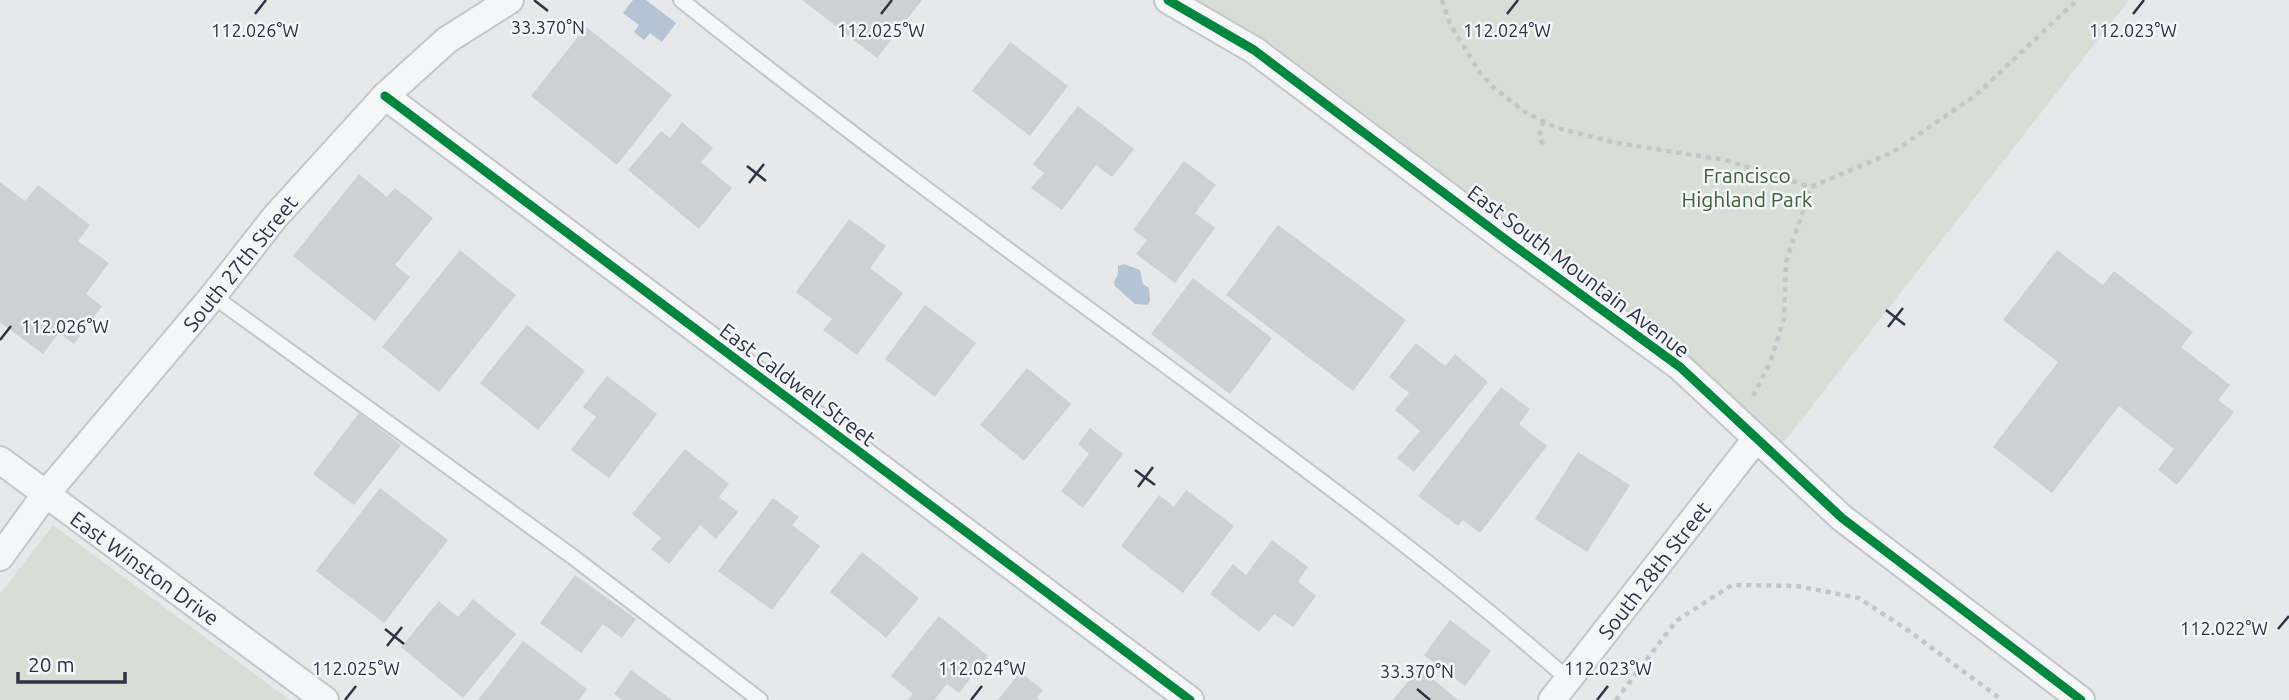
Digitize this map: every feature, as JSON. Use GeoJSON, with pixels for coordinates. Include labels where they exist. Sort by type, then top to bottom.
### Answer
{"type":"FeatureCollection","features":[{"type":"Feature","properties":{"kind":"street","name":"South 27th Street"},"geometry":{"type":"LineString","coordinates":[[0,557],[45,495],[214,296],[275,217],[385,96],[447,40],[510,0]]}},
{"type":"Feature","properties":{"kind":"street","name":"East South Mountain Avenue"},"geometry":{"type":"LineString","coordinates":[[1168,0],[1254,50],[1680,367],[1842,518],[2081,700]]}},
{"type":"Feature","properties":{"kind":"street","name":"East Caldwell Street"},"geometry":{"type":"LineString","coordinates":[[385,96],[1190,700]]}},
{"type":"Feature","properties":{"kind":"street","name":"South 28th Street"},"geometry":{"type":"LineString","coordinates":[[1552,700],[1748,431]]}},
{"type":"Feature","properties":{"kind":"street","name":"East Winston Drive"},"geometry":{"type":"LineString","coordinates":[[0,460],[325,700]]}},
{"type":"Feature","properties":{"kind":"lane"},"geometry":{"type":"LineString","coordinates":[[681,0],[786,84],[1310,471],[1507,626],[1568,679]]}},
{"type":"Feature","properties":{"kind":"lane"},"geometry":{"type":"LineString","coordinates":[[214,296],[573,558],[760,700]]}},
{"type":"Feature","properties":{"kind":"path"},"geometry":{"type":"LineString","coordinates":[[1442,0],[1450,24],[1480,73],[1525,112],[1557,128],[1617,143],[1725,160],[1811,187],[1893,152],[1966,102],[2077,0]]}},
{"type":"Feature","properties":{"kind":"path"},"geometry":{"type":"LineString","coordinates":[[1543,121],[1539,138],[1546,148]]}},
{"type":"Feature","properties":{"kind":"path"},"geometry":{"type":"LineString","coordinates":[[1748,431],[1784,319],[1786,262],[1811,187]]}},
{"type":"Feature","properties":{"kind":"path"},"geometry":{"type":"LineString","coordinates":[[1616,700],[1676,621],[1732,585],[1797,586],[1859,598],[1909,631],[2002,700]]}},
{"type":"Feature","properties":{"kind":"green space","name":"Francisco Highland Park"},"geometry":{"type":"Polygon","coordinates":[[[1168,0],[2129,0],[1774,455],[1680,367],[1168,0]]]}},
{"type":"Feature","properties":{"kind":"green space"},"geometry":{"type":"Polygon","coordinates":[[[53,525],[290,700],[0,700],[0,594],[53,525]]]}},
{"type":"Feature","properties":{"kind":"water"},"geometry":{"type":"Polygon","coordinates":[[[633,0],[646,0],[676,23],[662,42],[650,33],[644,40],[634,32],[639,25],[623,13],[633,0]]]}},
{"type":"Feature","properties":{"kind":"water"},"geometry":{"type":"Polygon","coordinates":[[[1124,264],[1140,270],[1143,284],[1149,288],[1148,305],[1135,304],[1115,286],[1118,266],[1124,264]]]}},
{"type":"Feature","properties":{"kind":"building"},"geometry":{"type":"Polygon","coordinates":[[[802,0],[922,0],[877,58],[802,0]]]}},
{"type":"Feature","properties":{"kind":"building"},"geometry":{"type":"Polygon","coordinates":[[[586,27],[672,95],[617,165],[531,96],[586,27]]]}},
{"type":"Feature","properties":{"kind":"building"},"geometry":{"type":"Polygon","coordinates":[[[1010,42],[1068,86],[1030,136],[972,91],[1010,42]]]}},
{"type":"Feature","properties":{"kind":"building"},"geometry":{"type":"Polygon","coordinates":[[[1078,106],[1134,149],[1112,177],[1096,165],[1062,210],[1031,188],[1044,173],[1033,164],[1078,106]]]}},
{"type":"Feature","properties":{"kind":"building"},"geometry":{"type":"Polygon","coordinates":[[[682,122],[713,148],[701,162],[732,188],[699,229],[628,170],[661,131],[670,138],[682,122]]]}},
{"type":"Feature","properties":{"kind":"building"},"geometry":{"type":"Polygon","coordinates":[[[1184,161],[1216,185],[1195,213],[1215,228],[1175,283],[1136,254],[1147,240],[1133,230],[1184,161]]]}},
{"type":"Feature","properties":{"kind":"building"},"geometry":{"type":"Polygon","coordinates":[[[359,174],[387,197],[395,188],[433,218],[395,265],[410,277],[375,321],[293,256],[359,174]]]}},
{"type":"Feature","properties":{"kind":"building"},"geometry":{"type":"Polygon","coordinates":[[[0,182],[25,201],[38,185],[90,225],[78,241],[109,263],[86,294],[102,306],[74,344],[59,333],[43,354],[0,322],[0,182]]]}},
{"type":"Feature","properties":{"kind":"building"},"geometry":{"type":"Polygon","coordinates":[[[849,219],[886,246],[870,268],[903,293],[857,355],[823,330],[832,319],[796,292],[849,219]]]}},
{"type":"Feature","properties":{"kind":"building"},"geometry":{"type":"Polygon","coordinates":[[[1278,225],[1406,320],[1353,391],[1226,295],[1278,225]]]}},
{"type":"Feature","properties":{"kind":"building"},"geometry":{"type":"Polygon","coordinates":[[[460,250],[516,295],[439,392],[382,347],[460,250]]]}},
{"type":"Feature","properties":{"kind":"building"},"geometry":{"type":"Polygon","coordinates":[[[2057,250],[2103,285],[2114,271],[2193,332],[2181,347],[2230,385],[2218,400],[2234,412],[2177,485],[2158,470],[2174,449],[2119,406],[2052,493],[1993,447],[2058,362],[2003,320],[2057,250]]]}},
{"type":"Feature","properties":{"kind":"building"},"geometry":{"type":"Polygon","coordinates":[[[1193,278],[1272,338],[1230,394],[1151,334],[1193,278]]]}},
{"type":"Feature","properties":{"kind":"building"},"geometry":{"type":"Polygon","coordinates":[[[925,305],[976,343],[935,397],[885,359],[925,305]]]}},
{"type":"Feature","properties":{"kind":"building"},"geometry":{"type":"Polygon","coordinates":[[[527,325],[585,371],[538,430],[480,383],[527,325]]]}},
{"type":"Feature","properties":{"kind":"building"},"geometry":{"type":"Polygon","coordinates":[[[1416,343],[1445,366],[1455,354],[1488,382],[1414,472],[1397,458],[1420,431],[1395,410],[1409,393],[1389,377],[1416,343]]]}},
{"type":"Feature","properties":{"kind":"building"},"geometry":{"type":"Polygon","coordinates":[[[1027,368],[1071,404],[1024,461],[980,425],[1027,368]]]}},
{"type":"Feature","properties":{"kind":"building"},"geometry":{"type":"Polygon","coordinates":[[[607,376],[657,414],[609,478],[571,450],[596,417],[583,407],[607,376]]]}},
{"type":"Feature","properties":{"kind":"building"},"geometry":{"type":"Polygon","coordinates":[[[1501,387],[1530,409],[1519,424],[1547,446],[1480,533],[1463,520],[1458,526],[1418,496],[1501,387]]]}},
{"type":"Feature","properties":{"kind":"building"},"geometry":{"type":"Polygon","coordinates":[[[359,413],[401,445],[354,505],[313,474],[359,413]]]}},
{"type":"Feature","properties":{"kind":"building"},"geometry":{"type":"Polygon","coordinates":[[[1090,428],[1123,454],[1083,508],[1061,491],[1089,454],[1078,444],[1090,428]]]}},
{"type":"Feature","properties":{"kind":"building"},"geometry":{"type":"Polygon","coordinates":[[[685,449],[729,484],[719,497],[738,512],[716,539],[700,525],[669,564],[651,549],[661,538],[632,514],[685,449]]]}},
{"type":"Feature","properties":{"kind":"building"},"geometry":{"type":"Polygon","coordinates":[[[1578,452],[1630,485],[1587,552],[1535,519],[1578,452]]]}},
{"type":"Feature","properties":{"kind":"building"},"geometry":{"type":"Polygon","coordinates":[[[380,488],[448,540],[384,623],[316,571],[380,488]]]}},
{"type":"Feature","properties":{"kind":"building"},"geometry":{"type":"Polygon","coordinates":[[[1186,490],[1234,526],[1183,593],[1121,546],[1159,495],[1174,507],[1186,490]]]}},
{"type":"Feature","properties":{"kind":"building"},"geometry":{"type":"Polygon","coordinates":[[[773,498],[799,517],[792,525],[820,546],[772,610],[718,571],[773,498]]]}},
{"type":"Feature","properties":{"kind":"building"},"geometry":{"type":"Polygon","coordinates":[[[1272,540],[1308,567],[1298,581],[1316,596],[1293,627],[1274,614],[1259,632],[1210,594],[1233,564],[1246,575],[1272,540]]]}},
{"type":"Feature","properties":{"kind":"building"},"geometry":{"type":"Polygon","coordinates":[[[862,552],[919,598],[886,638],[830,592],[862,552]]]}},
{"type":"Feature","properties":{"kind":"building"},"geometry":{"type":"Polygon","coordinates":[[[575,575],[636,619],[622,638],[603,624],[581,653],[540,623],[575,575]]]}},
{"type":"Feature","properties":{"kind":"building"},"geometry":{"type":"Polygon","coordinates":[[[473,599],[516,634],[463,698],[401,647],[439,601],[458,617],[473,599]]]}},
{"type":"Feature","properties":{"kind":"building"},"geometry":{"type":"Polygon","coordinates":[[[939,616],[988,656],[959,693],[947,684],[934,700],[908,700],[913,694],[891,676],[939,616]]]}},
{"type":"Feature","properties":{"kind":"building"},"geometry":{"type":"Polygon","coordinates":[[[1450,620],[1491,651],[1465,686],[1424,655],[1450,620]]]}},
{"type":"Feature","properties":{"kind":"building"},"geometry":{"type":"Polygon","coordinates":[[[523,641],[587,689],[579,700],[478,700],[523,641]]]}},
{"type":"Feature","properties":{"kind":"building"},"geometry":{"type":"Polygon","coordinates":[[[1419,668],[1458,700],[1393,700],[1419,668]]]}},
{"type":"Feature","properties":{"kind":"building"},"geometry":{"type":"Polygon","coordinates":[[[631,670],[672,700],[622,700],[614,694],[631,670]]]}},
{"type":"Feature","properties":{"kind":"building"},"geometry":{"type":"Polygon","coordinates":[[[1020,672],[1043,690],[1037,698],[1040,700],[998,700],[1020,672]]]}},
{"type":"Feature","properties":{"kind":"cycle path"},"geometry":{"type":"LineString","coordinates":[[1168,0],[1254,50],[1680,367],[1842,518],[2081,700]]}},
{"type":"Feature","properties":{"kind":"cycle path"},"geometry":{"type":"LineString","coordinates":[[385,96],[1190,700]]}}]}
